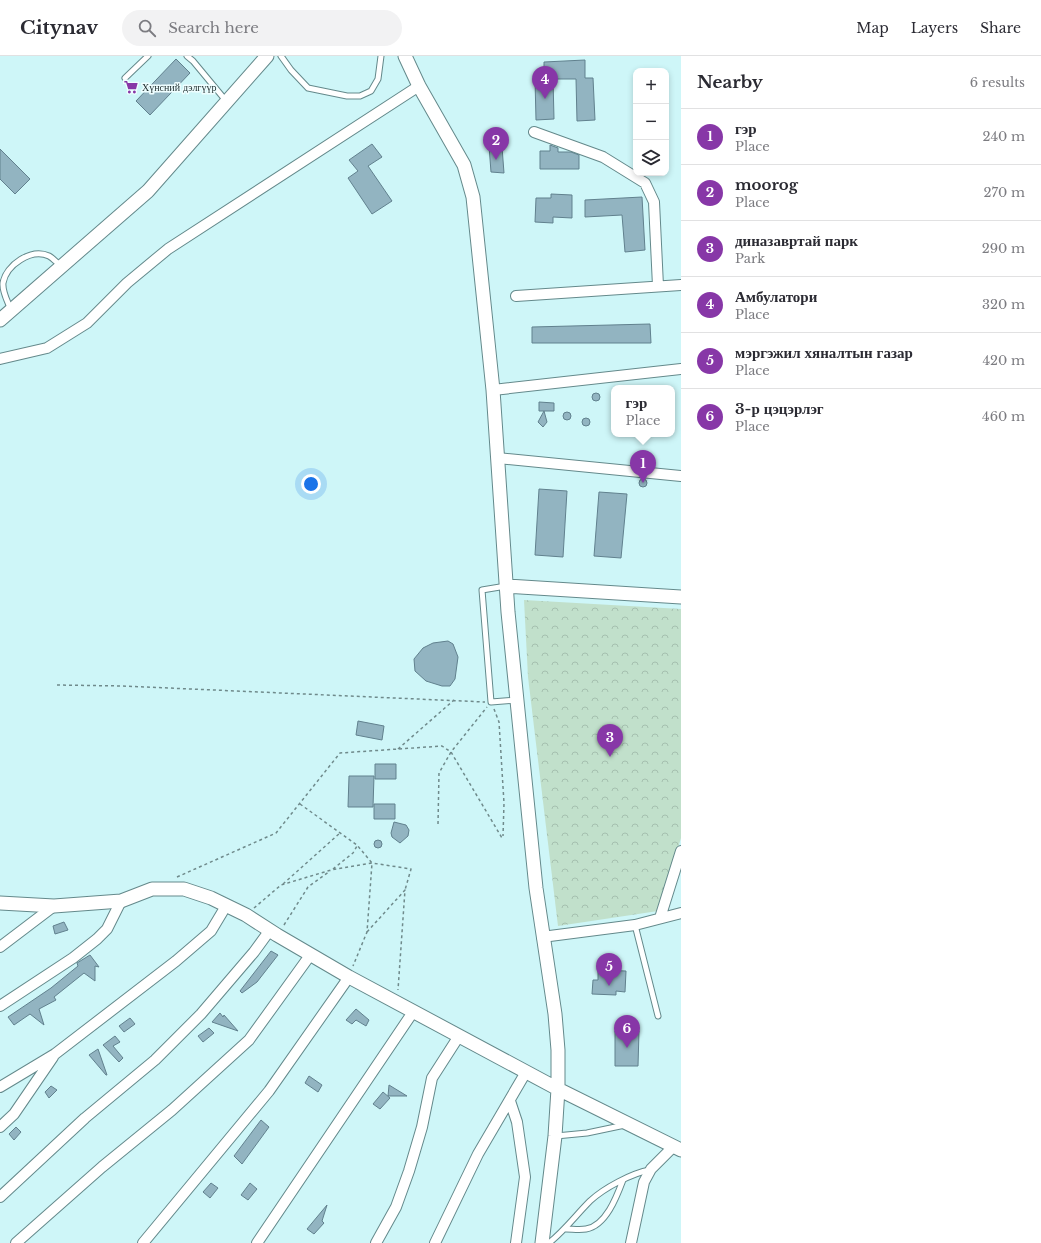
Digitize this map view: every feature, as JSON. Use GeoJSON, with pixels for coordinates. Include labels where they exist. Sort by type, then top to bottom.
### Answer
{"type":"FeatureCollection","features":[{"type":"Feature","properties":{"kind":"street"},"geometry":{"type":"LineString","coordinates":[[0,320],[148,191],[227,103],[248,75],[267,56]]}},
{"type":"Feature","properties":{"kind":"street"},"geometry":{"type":"LineString","coordinates":[[406,56],[419,86],[464,165],[473,197],[493,390],[506,586],[517,700],[542,937],[555,1014],[558,1050],[558,1089],[555,1136],[542,1243]]}},
{"type":"Feature","properties":{"kind":"street"},"geometry":{"type":"LineString","coordinates":[[0,359],[47,348],[87,323],[127,283],[168,249],[419,86]]}},
{"type":"Feature","properties":{"kind":"street"},"geometry":{"type":"LineString","coordinates":[[534,132],[603,157],[645,183],[654,202],[658,286]]}},
{"type":"Feature","properties":{"kind":"street"},"geometry":{"type":"LineString","coordinates":[[516,296],[681,284]]}},
{"type":"Feature","properties":{"kind":"street"},"geometry":{"type":"LineString","coordinates":[[493,390],[681,369]]}},
{"type":"Feature","properties":{"kind":"street"},"geometry":{"type":"LineString","coordinates":[[497,458],[681,476]]}},
{"type":"Feature","properties":{"kind":"street"},"geometry":{"type":"LineString","coordinates":[[506,586],[681,597]]}},
{"type":"Feature","properties":{"kind":"street"},"geometry":{"type":"LineString","coordinates":[[660,918],[681,851]]}},
{"type":"Feature","properties":{"kind":"street"},"geometry":{"type":"LineString","coordinates":[[0,903],[54,906],[121,901],[152,889],[184,890],[211,898],[246,915],[349,977],[458,1036],[558,1089],[678,1148],[651,1169],[644,1182],[631,1243]]}},
{"type":"Feature","properties":{"kind":"street"},"geometry":{"type":"LineString","coordinates":[[0,1006],[73,958],[97,939],[107,929],[121,901]]}},
{"type":"Feature","properties":{"kind":"street"},"geometry":{"type":"LineString","coordinates":[[0,947],[54,906]]}},
{"type":"Feature","properties":{"kind":"street"},"geometry":{"type":"LineString","coordinates":[[0,1087],[55,1054],[176,961],[211,931],[226,906]]}},
{"type":"Feature","properties":{"kind":"street"},"geometry":{"type":"LineString","coordinates":[[542,937],[634,925],[681,913]]}},
{"type":"Feature","properties":{"kind":"street"},"geometry":{"type":"LineString","coordinates":[[0,1197],[85,1118],[155,1060],[201,1014],[254,952],[274,932]]}},
{"type":"Feature","properties":{"kind":"street"},"geometry":{"type":"LineString","coordinates":[[16,1243],[102,1167],[172,1110],[249,1040],[311,954]]}},
{"type":"Feature","properties":{"kind":"street"},"geometry":{"type":"LineString","coordinates":[[143,1243],[269,1091],[349,977]]}},
{"type":"Feature","properties":{"kind":"street"},"geometry":{"type":"LineString","coordinates":[[256,1243],[414,1012]]}},
{"type":"Feature","properties":{"kind":"street"},"geometry":{"type":"LineString","coordinates":[[376,1243],[396,1207],[409,1171],[422,1127],[432,1078],[458,1036]]}},
{"type":"Feature","properties":{"kind":"street"},"geometry":{"type":"LineString","coordinates":[[0,1127],[14,1114],[55,1054]]}},
{"type":"Feature","properties":{"kind":"street"},"geometry":{"type":"LineString","coordinates":[[435,1243],[478,1154],[526,1072]]}},
{"type":"Feature","properties":{"kind":"street"},"geometry":{"type":"LineString","coordinates":[[510,1101],[516,1122],[525,1177],[516,1243]]}},
{"type":"Feature","properties":{"kind":"lane"},"geometry":{"type":"LineString","coordinates":[[125,78],[148,56]]}},
{"type":"Feature","properties":{"kind":"lane"},"geometry":{"type":"LineString","coordinates":[[187,56],[193,61],[227,103]]}},
{"type":"Feature","properties":{"kind":"lane"},"geometry":{"type":"LineString","coordinates":[[281,56],[291,70],[308,88],[348,96],[360,96],[371,91],[378,79],[381,56]]}},
{"type":"Feature","properties":{"kind":"lane"},"geometry":{"type":"LineString","coordinates":[[11,310],[4,293],[3,283],[8,270],[24,258],[39,253],[49,256],[62,267]]}},
{"type":"Feature","properties":{"kind":"lane"},"geometry":{"type":"LineString","coordinates":[[506,586],[482,590],[491,702],[517,700]]}},
{"type":"Feature","properties":{"kind":"lane"},"geometry":{"type":"LineString","coordinates":[[634,925],[658,1016]]}},
{"type":"Feature","properties":{"kind":"lane"},"geometry":{"type":"LineString","coordinates":[[555,1136],[587,1133],[629,1124]]}},
{"type":"Feature","properties":{"kind":"lane"},"geometry":{"type":"LineString","coordinates":[[549,1243],[566,1229],[591,1200],[638,1172],[651,1169]]}},
{"type":"Feature","properties":{"kind":"lane"},"geometry":{"type":"LineString","coordinates":[[566,1229],[587,1229],[603,1219],[616,1200],[623,1180]]}},
{"type":"Feature","properties":{"kind":"path"},"geometry":{"type":"LineString","coordinates":[[57,685],[123,686],[491,702]]}},
{"type":"Feature","properties":{"kind":"path"},"geometry":{"type":"LineString","coordinates":[[398,749],[454,700]]}},
{"type":"Feature","properties":{"kind":"path"},"geometry":{"type":"LineString","coordinates":[[438,824],[439,773],[451,752],[491,702]]}},
{"type":"Feature","properties":{"kind":"path"},"geometry":{"type":"LineString","coordinates":[[172,879],[276,833],[340,753],[442,746],[451,752],[502,838],[504,803],[499,722],[491,702]]}},
{"type":"Feature","properties":{"kind":"path"},"geometry":{"type":"LineString","coordinates":[[300,804],[341,832],[357,845],[372,863],[367,932],[349,977]]}},
{"type":"Feature","properties":{"kind":"path"},"geometry":{"type":"LineString","coordinates":[[246,915],[341,832]]}},
{"type":"Feature","properties":{"kind":"path"},"geometry":{"type":"LineString","coordinates":[[274,932],[308,888],[353,853],[357,845]]}},
{"type":"Feature","properties":{"kind":"path"},"geometry":{"type":"LineString","coordinates":[[281,885],[331,870],[372,863],[411,869],[405,890],[397,1003]]}},
{"type":"Feature","properties":{"kind":"path"},"geometry":{"type":"LineString","coordinates":[[367,932],[405,890]]}},
{"type":"Feature","properties":{"kind":"green space"},"geometry":{"type":"Polygon","coordinates":[[[524,600],[681,609],[681,838],[658,911],[558,926],[528,677],[524,600]]]}},
{"type":"Feature","properties":{"kind":"building"},"geometry":{"type":"Polygon","coordinates":[[[176,59],[190,73],[150,115],[136,101],[176,59]]]}},
{"type":"Feature","properties":{"kind":"building"},"geometry":{"type":"Polygon","coordinates":[[[585,60],[585,78],[593,78],[595,120],[577,121],[576,79],[553,79],[554,119],[536,120],[535,79],[544,79],[544,62],[585,60]]]}},
{"type":"Feature","properties":{"kind":"building"},"geometry":{"type":"Polygon","coordinates":[[[372,144],[382,157],[368,166],[392,201],[372,214],[348,178],[358,171],[349,160],[372,144]]]}},
{"type":"Feature","properties":{"kind":"building"},"geometry":{"type":"Polygon","coordinates":[[[550,145],[558,148],[558,152],[571,152],[579,155],[579,169],[540,169],[540,151],[550,151],[550,145]]]}},
{"type":"Feature","properties":{"kind":"building"},"geometry":{"type":"Polygon","coordinates":[[[489,146],[502,147],[504,173],[491,172],[489,146]]]}},
{"type":"Feature","properties":{"kind":"building"},"geometry":{"type":"Polygon","coordinates":[[[0,149],[30,179],[15,194],[0,179],[0,149]]]}},
{"type":"Feature","properties":{"kind":"building"},"geometry":{"type":"Polygon","coordinates":[[[551,194],[572,195],[572,218],[553,217],[553,223],[535,222],[536,198],[551,198],[551,194]]]}},
{"type":"Feature","properties":{"kind":"building"},"geometry":{"type":"Polygon","coordinates":[[[642,197],[645,250],[625,252],[622,215],[585,217],[585,200],[642,197]]]}},
{"type":"Feature","properties":{"kind":"building"},"geometry":{"type":"Polygon","coordinates":[[[650,324],[651,343],[532,343],[532,327],[650,324]]]}},
{"type":"Feature","properties":{"kind":"building"},"geometry":{"type":"Polygon","coordinates":[[[594,393],[598,393],[600,397],[598,401],[594,401],[592,399],[592,395],[594,393]]]}},
{"type":"Feature","properties":{"kind":"building"},"geometry":{"type":"Polygon","coordinates":[[[539,402],[554,403],[554,411],[539,411],[539,402]]]}},
{"type":"Feature","properties":{"kind":"building"},"geometry":{"type":"Polygon","coordinates":[[[544,411],[547,422],[543,427],[538,422],[544,411]]]}},
{"type":"Feature","properties":{"kind":"building"},"geometry":{"type":"Polygon","coordinates":[[[565,412],[569,412],[571,416],[569,420],[565,420],[563,418],[563,414],[565,412]]]}},
{"type":"Feature","properties":{"kind":"building"},"geometry":{"type":"Polygon","coordinates":[[[584,418],[588,418],[590,422],[588,426],[584,426],[582,424],[582,420],[584,418]]]}},
{"type":"Feature","properties":{"kind":"building"},"geometry":{"type":"Polygon","coordinates":[[[641,479],[645,479],[647,483],[645,487],[641,487],[639,485],[639,481],[641,479]]]}},
{"type":"Feature","properties":{"kind":"building"},"geometry":{"type":"Polygon","coordinates":[[[539,489],[567,491],[563,557],[535,555],[539,489]]]}},
{"type":"Feature","properties":{"kind":"building"},"geometry":{"type":"Polygon","coordinates":[[[599,492],[627,494],[621,558],[594,556],[599,492]]]}},
{"type":"Feature","properties":{"kind":"building"},"geometry":{"type":"Polygon","coordinates":[[[448,641],[453,644],[458,657],[455,679],[450,686],[442,686],[426,681],[415,671],[414,659],[423,648],[433,643],[448,641]]]}},
{"type":"Feature","properties":{"kind":"building"},"geometry":{"type":"Polygon","coordinates":[[[358,721],[384,726],[382,740],[356,735],[358,721]]]}},
{"type":"Feature","properties":{"kind":"building"},"geometry":{"type":"Polygon","coordinates":[[[375,764],[396,764],[396,779],[375,779],[375,764]]]}},
{"type":"Feature","properties":{"kind":"building"},"geometry":{"type":"Polygon","coordinates":[[[349,776],[374,776],[373,807],[348,807],[349,776]]]}},
{"type":"Feature","properties":{"kind":"building"},"geometry":{"type":"Polygon","coordinates":[[[374,804],[395,804],[395,819],[374,819],[374,804]]]}},
{"type":"Feature","properties":{"kind":"building"},"geometry":{"type":"Polygon","coordinates":[[[394,822],[406,825],[409,830],[408,836],[400,843],[392,837],[391,833],[394,822]]]}},
{"type":"Feature","properties":{"kind":"building"},"geometry":{"type":"Polygon","coordinates":[[[376,840],[380,840],[382,844],[380,848],[376,848],[374,846],[374,842],[376,840]]]}},
{"type":"Feature","properties":{"kind":"building"},"geometry":{"type":"Polygon","coordinates":[[[64,922],[68,930],[55,934],[53,926],[64,922]]]}},
{"type":"Feature","properties":{"kind":"building"},"geometry":{"type":"Polygon","coordinates":[[[271,951],[278,955],[257,982],[242,993],[240,991],[271,951]]]}},
{"type":"Feature","properties":{"kind":"building"},"geometry":{"type":"Polygon","coordinates":[[[90,955],[99,967],[95,966],[95,981],[84,973],[54,997],[56,1000],[39,1009],[44,1025],[30,1014],[14,1025],[8,1017],[51,988],[78,966],[77,963],[90,955]]]}},
{"type":"Feature","properties":{"kind":"building"},"geometry":{"type":"Polygon","coordinates":[[[598,970],[626,971],[625,992],[616,991],[616,995],[592,994],[593,980],[598,980],[598,970]]]}},
{"type":"Feature","properties":{"kind":"building"},"geometry":{"type":"Polygon","coordinates":[[[356,1009],[369,1020],[366,1026],[356,1020],[352,1024],[346,1020],[356,1009]]]}},
{"type":"Feature","properties":{"kind":"building"},"geometry":{"type":"Polygon","coordinates":[[[220,1013],[223,1017],[224,1015],[238,1031],[212,1022],[220,1013]]]}},
{"type":"Feature","properties":{"kind":"building"},"geometry":{"type":"Polygon","coordinates":[[[130,1018],[135,1024],[124,1032],[119,1026],[130,1018]]]}},
{"type":"Feature","properties":{"kind":"building"},"geometry":{"type":"Polygon","coordinates":[[[209,1028],[214,1033],[203,1042],[198,1036],[209,1028]]]}},
{"type":"Feature","properties":{"kind":"building"},"geometry":{"type":"Polygon","coordinates":[[[615,1031],[639,1031],[638,1066],[615,1066],[615,1031]]]}},
{"type":"Feature","properties":{"kind":"building"},"geometry":{"type":"Polygon","coordinates":[[[115,1036],[120,1042],[113,1046],[123,1058],[119,1062],[103,1045],[115,1036]]]}},
{"type":"Feature","properties":{"kind":"building"},"geometry":{"type":"Polygon","coordinates":[[[98,1049],[107,1075],[89,1055],[98,1049]]]}},
{"type":"Feature","properties":{"kind":"building"},"geometry":{"type":"Polygon","coordinates":[[[309,1076],[322,1085],[318,1092],[305,1083],[309,1076]]]}},
{"type":"Feature","properties":{"kind":"building"},"geometry":{"type":"Polygon","coordinates":[[[389,1085],[407,1096],[388,1096],[389,1085]]]}},
{"type":"Feature","properties":{"kind":"building"},"geometry":{"type":"Polygon","coordinates":[[[51,1086],[57,1090],[49,1098],[45,1092],[51,1086]]]}},
{"type":"Feature","properties":{"kind":"building"},"geometry":{"type":"Polygon","coordinates":[[[383,1092],[390,1098],[380,1109],[373,1104],[383,1092]]]}},
{"type":"Feature","properties":{"kind":"building"},"geometry":{"type":"Polygon","coordinates":[[[261,1120],[269,1127],[242,1164],[234,1156],[261,1120]]]}},
{"type":"Feature","properties":{"kind":"building"},"geometry":{"type":"Polygon","coordinates":[[[16,1127],[21,1132],[14,1140],[9,1134],[16,1127]]]}},
{"type":"Feature","properties":{"kind":"building"},"geometry":{"type":"Polygon","coordinates":[[[211,1183],[218,1188],[210,1198],[203,1192],[211,1183]]]}},
{"type":"Feature","properties":{"kind":"building"},"geometry":{"type":"Polygon","coordinates":[[[250,1183],[257,1189],[248,1200],[241,1195],[250,1183]]]}},
{"type":"Feature","properties":{"kind":"building"},"geometry":{"type":"Polygon","coordinates":[[[327,1205],[322,1221],[324,1223],[314,1234],[307,1229],[327,1205]]]}},
{"type":"Feature","properties":{"kind":"place","name":"Хүнсний дэлгүүр"},"geometry":{"type":"Point","coordinates":[131,87]}},
{"type":"Feature","properties":{"kind":"place","name":"Амбулатори"},"geometry":{"type":"Point","coordinates":[545,99]}},
{"type":"Feature","properties":{"kind":"place","name":"moorog"},"geometry":{"type":"Point","coordinates":[496,160]}},
{"type":"Feature","properties":{"kind":"place","name":"гэр"},"geometry":{"type":"Point","coordinates":[643,483]}},
{"type":"Feature","properties":{"kind":"place","name":"диназавртай парк"},"geometry":{"type":"Point","coordinates":[610,757]}},
{"type":"Feature","properties":{"kind":"place","name":"мэргэжил хяналтын газар"},"geometry":{"type":"Point","coordinates":[609,986]}},
{"type":"Feature","properties":{"kind":"place","name":"3-р цэцэрлэг"},"geometry":{"type":"Point","coordinates":[627,1048]}}]}
